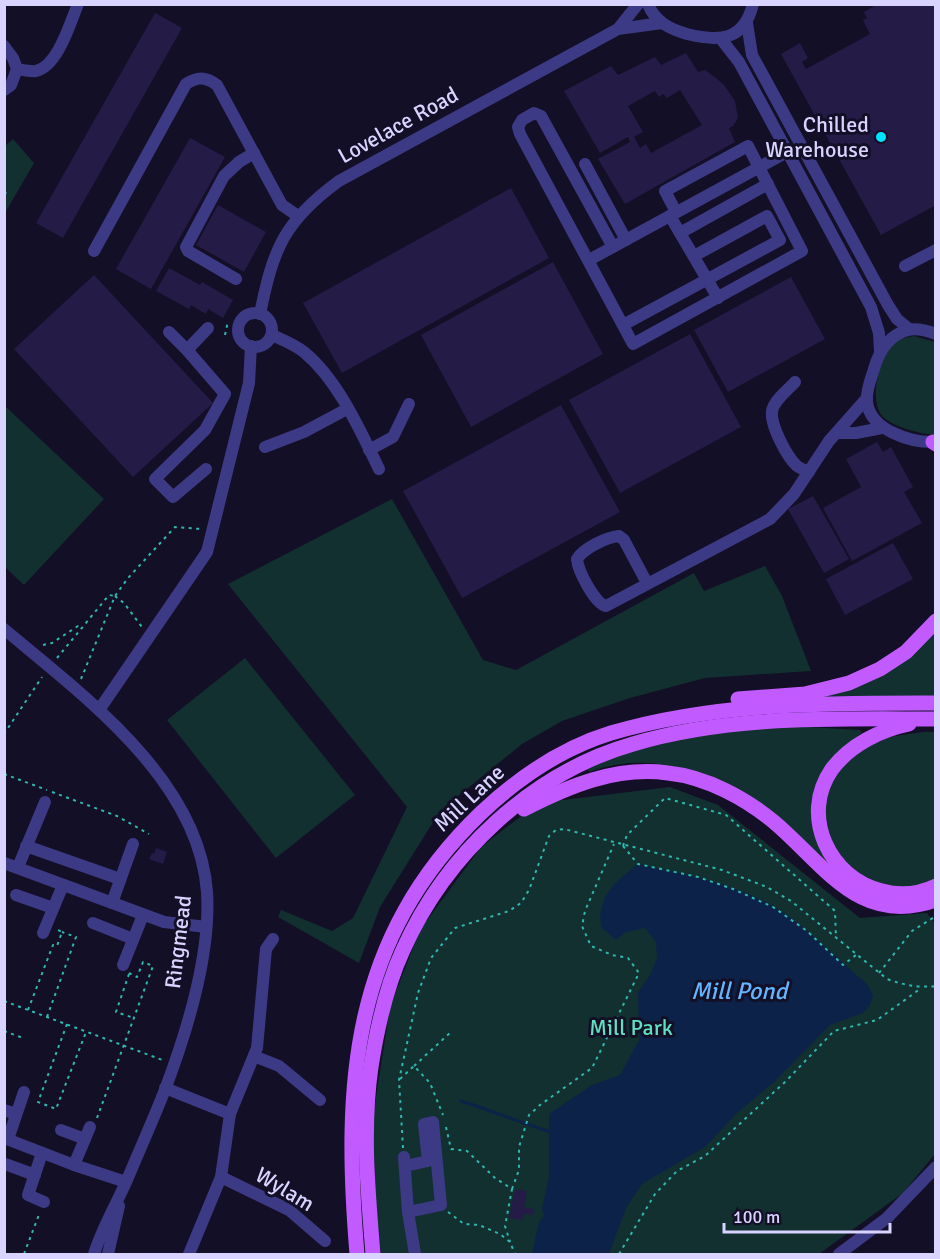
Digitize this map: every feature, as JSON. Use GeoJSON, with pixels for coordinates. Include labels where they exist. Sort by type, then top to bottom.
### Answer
{"type":"FeatureCollection","features":[{"type":"Feature","properties":{"kind":"main road"},"geometry":{"type":"LineString","coordinates":[[611,733],[650,717],[720,702],[806,694],[849,683],[880,669],[906,652],[936,621]]}},
{"type":"Feature","properties":{"kind":"main road","name":"Mill Lane"},"geometry":{"type":"LineString","coordinates":[[357,1254],[352,1174],[352,1101],[354,1073],[369,994],[396,927],[414,895],[441,857],[488,806],[528,774],[566,752],[611,733],[705,712],[732,709],[844,704],[936,704]]}},
{"type":"Feature","properties":{"kind":"main road"},"geometry":{"type":"LineString","coordinates":[[936,719],[887,730],[862,743],[843,757],[832,770],[824,785],[819,815],[820,832],[827,850],[845,872],[861,884],[879,891],[902,894],[923,891],[936,886]]}},
{"type":"Feature","properties":{"kind":"main road","name":"Mill Lane"},"geometry":{"type":"LineString","coordinates":[[373,1254],[367,1177],[368,1101],[373,1058],[384,1002],[402,951],[422,914],[459,861],[493,824],[530,795],[573,769],[617,748],[653,738],[712,726],[774,721],[936,719]]}},
{"type":"Feature","properties":{"kind":"main road"},"geometry":{"type":"LineString","coordinates":[[493,824],[550,796],[591,780],[620,773],[666,772],[721,789],[760,812],[784,831],[835,881],[858,896],[877,904],[898,907],[936,900]]}},
{"type":"Feature","properties":{"kind":"street"},"geometry":{"type":"LineString","coordinates":[[17,69],[36,71],[50,63],[78,4]]}},
{"type":"Feature","properties":{"kind":"street","name":"Lovelace Road"},"geometry":{"type":"LineString","coordinates":[[618,29],[638,4]]}},
{"type":"Feature","properties":{"kind":"street"},"geometry":{"type":"LineString","coordinates":[[648,4],[654,16],[662,23],[680,32],[706,39],[722,39],[747,23]]}},
{"type":"Feature","properties":{"kind":"street"},"geometry":{"type":"LineString","coordinates":[[753,4],[747,23],[753,55],[888,305],[897,319],[909,329],[936,334]]}},
{"type":"Feature","properties":{"kind":"street","name":"Lovelace Road"},"geometry":{"type":"LineString","coordinates":[[260,314],[272,262],[298,216],[356,164],[472,101],[618,29],[662,23]]}},
{"type":"Feature","properties":{"kind":"street"},"geometry":{"type":"LineString","coordinates":[[647,583],[624,540],[619,536],[612,537],[581,553],[576,559],[597,602],[603,606],[609,605],[770,519],[794,494],[829,441],[867,398],[880,351],[879,333],[871,307],[739,62],[722,39]]}},
{"type":"Feature","properties":{"kind":"street"},"geometry":{"type":"LineString","coordinates":[[4,46],[13,58],[17,69],[11,85],[4,90]]}},
{"type":"Feature","properties":{"kind":"street"},"geometry":{"type":"LineString","coordinates":[[94,251],[186,84],[196,78],[208,79],[218,85],[282,205],[298,216]]}},
{"type":"Feature","properties":{"kind":"street"},"geometry":{"type":"LineString","coordinates":[[614,247],[542,116],[534,113],[522,120],[518,126],[520,134],[633,344],[718,298],[802,251],[748,146],[665,191],[680,233],[718,298]]}},
{"type":"Feature","properties":{"kind":"street"},"geometry":{"type":"LineString","coordinates":[[589,260],[787,152]]}},
{"type":"Feature","properties":{"kind":"street"},"geometry":{"type":"LineString","coordinates":[[237,279],[188,251],[187,243],[224,176],[239,162],[254,153]]}},
{"type":"Feature","properties":{"kind":"street"},"geometry":{"type":"LineString","coordinates":[[585,164],[626,240]]}},
{"type":"Feature","properties":{"kind":"street"},"geometry":{"type":"LineString","coordinates":[[680,233],[768,184]]}},
{"type":"Feature","properties":{"kind":"street"},"geometry":{"type":"LineString","coordinates":[[623,324],[780,240],[767,216],[694,256]]}},
{"type":"Feature","properties":{"kind":"street"},"geometry":{"type":"LineString","coordinates":[[905,266],[936,250]]}},
{"type":"Feature","properties":{"kind":"street"},"geometry":{"type":"LineString","coordinates":[[260,314],[269,320],[272,335],[263,345],[251,346],[229,328],[246,316],[260,314]]}},
{"type":"Feature","properties":{"kind":"street"},"geometry":{"type":"LineString","coordinates":[[187,350],[208,328]]}},
{"type":"Feature","properties":{"kind":"street"},"geometry":{"type":"LineString","coordinates":[[880,351],[890,340],[909,329]]}},
{"type":"Feature","properties":{"kind":"street"},"geometry":{"type":"LineString","coordinates":[[169,332],[225,394],[205,430],[155,479],[173,497],[206,470]]}},
{"type":"Feature","properties":{"kind":"street"},"geometry":{"type":"LineString","coordinates":[[272,335],[290,343],[318,366],[333,384],[379,469]]}},
{"type":"Feature","properties":{"kind":"street"},"geometry":{"type":"LineString","coordinates":[[99,710],[207,552],[249,383],[251,346]]}},
{"type":"Feature","properties":{"kind":"street"},"geometry":{"type":"LineString","coordinates":[[795,382],[772,411],[773,422],[777,435],[795,464],[809,472]]}},
{"type":"Feature","properties":{"kind":"street"},"geometry":{"type":"LineString","coordinates":[[867,398],[870,412],[882,428]]}},
{"type":"Feature","properties":{"kind":"street"},"geometry":{"type":"LineString","coordinates":[[369,450],[393,437],[409,404]]}},
{"type":"Feature","properties":{"kind":"street"},"geometry":{"type":"LineString","coordinates":[[265,447],[304,432],[347,409]]}},
{"type":"Feature","properties":{"kind":"street"},"geometry":{"type":"LineString","coordinates":[[837,433],[882,428],[935,443]]}},
{"type":"Feature","properties":{"kind":"street","name":"Ringmead"},"geometry":{"type":"LineString","coordinates":[[4,629],[99,710],[143,754],[174,796],[190,825],[207,892],[206,927],[198,982],[174,1064],[126,1182],[108,1216],[94,1254]]}},
{"type":"Feature","properties":{"kind":"street"},"geometry":{"type":"LineString","coordinates":[[18,867],[45,802]]}},
{"type":"Feature","properties":{"kind":"street"},"geometry":{"type":"LineString","coordinates":[[112,903],[133,843]]}},
{"type":"Feature","properties":{"kind":"street"},"geometry":{"type":"LineString","coordinates":[[26,846],[120,879]]}},
{"type":"Feature","properties":{"kind":"street"},"geometry":{"type":"LineString","coordinates":[[4,863],[164,922],[206,927]]}},
{"type":"Feature","properties":{"kind":"street"},"geometry":{"type":"LineString","coordinates":[[45,929],[63,885]]}},
{"type":"Feature","properties":{"kind":"street"},"geometry":{"type":"LineString","coordinates":[[16,895],[53,908]]}},
{"type":"Feature","properties":{"kind":"street"},"geometry":{"type":"LineString","coordinates":[[126,970],[143,915]]}},
{"type":"Feature","properties":{"kind":"street"},"geometry":{"type":"LineString","coordinates":[[93,923],[134,939]]}},
{"type":"Feature","properties":{"kind":"street","name":"Wylam"},"geometry":{"type":"LineString","coordinates":[[189,1254],[220,1177],[231,1114],[257,1048],[267,949],[273,939]]}},
{"type":"Feature","properties":{"kind":"street"},"geometry":{"type":"LineString","coordinates":[[254,1056],[279,1066],[320,1100]]}},
{"type":"Feature","properties":{"kind":"street"},"geometry":{"type":"LineString","coordinates":[[165,1088],[231,1114]]}},
{"type":"Feature","properties":{"kind":"street"},"geometry":{"type":"LineString","coordinates":[[24,1092],[10,1112],[6,1138],[74,1165],[126,1182]]}},
{"type":"Feature","properties":{"kind":"street"},"geometry":{"type":"LineString","coordinates":[[408,1212],[441,1205],[434,1122],[424,1124],[428,1161],[404,1161],[408,1212],[415,1254]]}},
{"type":"Feature","properties":{"kind":"street"},"geometry":{"type":"LineString","coordinates":[[61,1130],[87,1133],[74,1165]]}},
{"type":"Feature","properties":{"kind":"street"},"geometry":{"type":"LineString","coordinates":[[42,1153],[28,1195],[44,1202]]}},
{"type":"Feature","properties":{"kind":"street"},"geometry":{"type":"LineString","coordinates":[[5,1164],[35,1174]]}},
{"type":"Feature","properties":{"kind":"street"},"geometry":{"type":"LineString","coordinates":[[839,1254],[887,1218],[936,1167]]}},
{"type":"Feature","properties":{"kind":"street","name":"Wylam"},"geometry":{"type":"LineString","coordinates":[[220,1177],[289,1210],[325,1241]]}},
{"type":"Feature","properties":{"kind":"street","name":"Ringmead"},"geometry":{"type":"LineString","coordinates":[[108,1254],[126,1182]]}},
{"type":"Feature","properties":{"kind":"path"},"geometry":{"type":"LineString","coordinates":[[4,194],[9,190]]}},
{"type":"Feature","properties":{"kind":"path"},"geometry":{"type":"LineString","coordinates":[[56,659],[109,595],[115,596],[134,614],[148,638]]}},
{"type":"Feature","properties":{"kind":"path"},"geometry":{"type":"LineString","coordinates":[[79,682],[115,596]]}},
{"type":"Feature","properties":{"kind":"path"},"geometry":{"type":"LineString","coordinates":[[39,642],[44,646],[78,626],[81,627]]}},
{"type":"Feature","properties":{"kind":"path"},"geometry":{"type":"LineString","coordinates":[[4,734],[42,677]]}},
{"type":"Feature","properties":{"kind":"path"},"geometry":{"type":"LineString","coordinates":[[4,774],[117,816],[150,834]]}},
{"type":"Feature","properties":{"kind":"path"},"geometry":{"type":"LineString","coordinates":[[623,846],[627,835],[665,798],[726,814],[835,911],[836,938]]}},
{"type":"Feature","properties":{"kind":"path"},"geometry":{"type":"LineString","coordinates":[[404,1161],[399,1080],[418,993],[431,958],[455,928],[501,914],[520,903],[529,890],[549,836],[556,830],[564,829],[747,878],[791,901],[887,979],[906,986],[921,988],[936,986]]}},
{"type":"Feature","properties":{"kind":"path"},"geometry":{"type":"LineString","coordinates":[[515,1254],[505,1226],[512,1189],[519,1170],[519,1147],[529,1115],[592,1068],[639,973],[628,958],[612,955],[591,946],[582,926],[585,911],[615,843]]}},
{"type":"Feature","properties":{"kind":"path"},"geometry":{"type":"LineString","coordinates":[[623,846],[638,864],[698,877],[733,889],[773,907],[807,931],[843,965],[856,955]]}},
{"type":"Feature","properties":{"kind":"path"},"geometry":{"type":"LineString","coordinates":[[879,973],[912,931],[936,916]]}},
{"type":"Feature","properties":{"kind":"path"},"geometry":{"type":"LineString","coordinates":[[45,929],[76,937],[47,1017]]}},
{"type":"Feature","properties":{"kind":"path"},"geometry":{"type":"LineString","coordinates":[[28,1010],[53,945],[57,946],[62,932]]}},
{"type":"Feature","properties":{"kind":"path"},"geometry":{"type":"LineString","coordinates":[[87,1133],[96,1121],[124,1046],[153,966],[143,962],[137,977],[126,970],[116,1012],[134,1018]]}},
{"type":"Feature","properties":{"kind":"path"},"geometry":{"type":"LineString","coordinates":[[619,1254],[656,1194],[677,1171],[705,1156],[786,1081],[834,1031],[877,1020],[921,988]]}},
{"type":"Feature","properties":{"kind":"path"},"geometry":{"type":"LineString","coordinates":[[4,1001],[174,1064]]}},
{"type":"Feature","properties":{"kind":"path"},"geometry":{"type":"LineString","coordinates":[[67,1024],[38,1102],[56,1109],[86,1032]]}},
{"type":"Feature","properties":{"kind":"path"},"geometry":{"type":"LineString","coordinates":[[4,1031],[23,1038]]}},
{"type":"Feature","properties":{"kind":"path"},"geometry":{"type":"LineString","coordinates":[[399,1080],[451,1032]]}},
{"type":"Feature","properties":{"kind":"path"},"geometry":{"type":"LineString","coordinates":[[414,1065],[422,1072],[436,1095],[451,1149],[467,1151],[495,1178],[512,1189]]}},
{"type":"Feature","properties":{"kind":"path"},"geometry":{"type":"LineString","coordinates":[[24,1254],[44,1202]]}},
{"type":"Feature","properties":{"kind":"path"},"geometry":{"type":"LineString","coordinates":[[441,1205],[464,1224],[479,1225],[500,1234],[510,1242]]}},
{"type":"Feature","properties":{"kind":"green space"},"geometry":{"type":"Polygon","coordinates":[[[13,139],[34,163],[5,213],[5,146],[13,139]]]}},
{"type":"Feature","properties":{"kind":"green space"},"geometry":{"type":"Polygon","coordinates":[[[914,336],[935,342],[935,435],[908,429],[888,421],[883,417],[876,401],[877,380],[883,359],[898,340],[914,336]]]}},
{"type":"Feature","properties":{"kind":"green space"},"geometry":{"type":"Polygon","coordinates":[[[5,406],[104,499],[24,585],[5,567],[5,406]]]}},
{"type":"Feature","properties":{"kind":"green space"},"geometry":{"type":"Polygon","coordinates":[[[392,499],[483,660],[516,670],[694,573],[704,591],[765,566],[782,596],[811,671],[705,678],[630,698],[562,721],[522,744],[440,811],[380,907],[359,963],[278,917],[281,910],[332,931],[353,918],[407,807],[228,584],[392,499]]]}},
{"type":"Feature","properties":{"kind":"green space"},"geometry":{"type":"Polygon","coordinates":[[[935,627],[935,696],[814,697],[839,690],[935,627]]]}},
{"type":"Feature","properties":{"kind":"green space"},"geometry":{"type":"Polygon","coordinates":[[[245,658],[355,795],[276,858],[167,720],[245,658]]]}},
{"type":"Feature","properties":{"kind":"green space"},"geometry":{"type":"Polygon","coordinates":[[[791,726],[860,730],[862,732],[836,756],[816,832],[879,901],[704,774],[646,763],[619,764],[589,772],[587,768],[630,751],[710,733],[791,726]]]}},
{"type":"Feature","properties":{"kind":"green space"},"geometry":{"type":"Polygon","coordinates":[[[935,732],[935,882],[925,887],[879,887],[844,864],[827,832],[825,806],[831,783],[850,756],[888,737],[935,732]]]}},
{"type":"Feature","properties":{"kind":"green space","name":"Mill Park"},"geometry":{"type":"Polygon","coordinates":[[[670,787],[718,805],[860,918],[927,913],[935,924],[935,1154],[903,1193],[819,1254],[381,1254],[376,1208],[373,1117],[390,1007],[420,930],[481,847],[538,803],[670,787]]]}},
{"type":"Feature","properties":{"kind":"water","name":"Mill Pond"},"geometry":{"type":"Polygon","coordinates":[[[638,864],[724,885],[773,906],[822,944],[868,985],[873,995],[870,1005],[863,1013],[830,1025],[775,1081],[737,1113],[705,1147],[642,1184],[626,1208],[609,1254],[532,1254],[539,1222],[544,1216],[542,1209],[549,1176],[549,1114],[592,1085],[620,1075],[639,1040],[638,992],[650,975],[657,958],[656,942],[645,928],[626,932],[616,940],[601,927],[602,906],[605,898],[616,883],[638,864]]]}},
{"type":"Feature","properties":{"kind":"building","name":"Chilled Warehouse"},"geometry":{"type":"Polygon","coordinates":[[[878,4],[936,4],[936,205],[881,235],[781,54],[800,43],[808,58],[802,62],[806,69],[870,34],[863,20],[867,18],[864,12],[878,4]]]}},
{"type":"Feature","properties":{"kind":"building"},"geometry":{"type":"Polygon","coordinates":[[[155,13],[182,28],[63,238],[36,223],[155,13]]]}},
{"type":"Feature","properties":{"kind":"building"},"geometry":{"type":"Polygon","coordinates":[[[686,53],[698,72],[705,70],[724,85],[735,101],[738,118],[729,128],[735,142],[625,204],[598,159],[630,142],[628,137],[600,153],[564,91],[611,66],[618,75],[655,57],[661,65],[686,53]],[[680,90],[667,98],[663,94],[659,97],[655,91],[628,106],[643,132],[634,137],[640,148],[646,144],[651,153],[702,125],[680,90]]]}},
{"type":"Feature","properties":{"kind":"building"},"geometry":{"type":"Polygon","coordinates":[[[190,138],[225,157],[151,289],[116,269],[190,138]]]}},
{"type":"Feature","properties":{"kind":"building"},"geometry":{"type":"Polygon","coordinates":[[[511,188],[549,258],[342,373],[303,303],[511,188]]]}},
{"type":"Feature","properties":{"kind":"building"},"geometry":{"type":"Polygon","coordinates":[[[218,205],[266,232],[244,272],[196,245],[218,205]]]}},
{"type":"Feature","properties":{"kind":"building"},"geometry":{"type":"Polygon","coordinates":[[[553,262],[603,354],[471,427],[421,335],[553,262]]]}},
{"type":"Feature","properties":{"kind":"building"},"geometry":{"type":"Polygon","coordinates":[[[169,268],[200,285],[202,282],[233,300],[223,318],[208,309],[206,314],[191,305],[189,309],[156,291],[169,268]]]}},
{"type":"Feature","properties":{"kind":"building"},"geometry":{"type":"Polygon","coordinates":[[[94,275],[213,403],[133,477],[14,349],[94,275]]]}},
{"type":"Feature","properties":{"kind":"building"},"geometry":{"type":"Polygon","coordinates":[[[791,277],[825,339],[728,392],[694,330],[791,277]]]}},
{"type":"Feature","properties":{"kind":"building"},"geometry":{"type":"Polygon","coordinates":[[[690,334],[741,427],[620,493],[569,400],[690,334]]]}},
{"type":"Feature","properties":{"kind":"building"},"geometry":{"type":"Polygon","coordinates":[[[561,405],[620,512],[462,598],[403,491],[561,405]]]}},
{"type":"Feature","properties":{"kind":"building"},"geometry":{"type":"Polygon","coordinates":[[[877,442],[883,452],[891,447],[913,487],[904,492],[922,523],[852,561],[823,508],[861,487],[846,459],[877,442]]]}},
{"type":"Feature","properties":{"kind":"building"},"geometry":{"type":"Polygon","coordinates":[[[813,496],[849,559],[824,573],[788,509],[813,496]]]}},
{"type":"Feature","properties":{"kind":"building"},"geometry":{"type":"Polygon","coordinates":[[[893,543],[913,579],[845,615],[826,579],[893,543]]]}},
{"type":"Feature","properties":{"kind":"building"},"geometry":{"type":"Polygon","coordinates":[[[156,848],[167,852],[163,864],[149,859],[156,848]]]}},
{"type":"Feature","properties":{"kind":"building"},"geometry":{"type":"Polygon","coordinates":[[[515,1189],[527,1191],[524,1207],[534,1209],[533,1215],[524,1214],[523,1220],[509,1218],[515,1189]]]}},
{"type":"Feature","properties":{"kind":"waterway"},"geometry":{"type":"LineString","coordinates":[[461,1101],[548,1131]]}},
{"type":"Feature","properties":{"kind":"place","name":"Chilled Warehouse"},"geometry":{"type":"Point","coordinates":[881,137]}}]}
